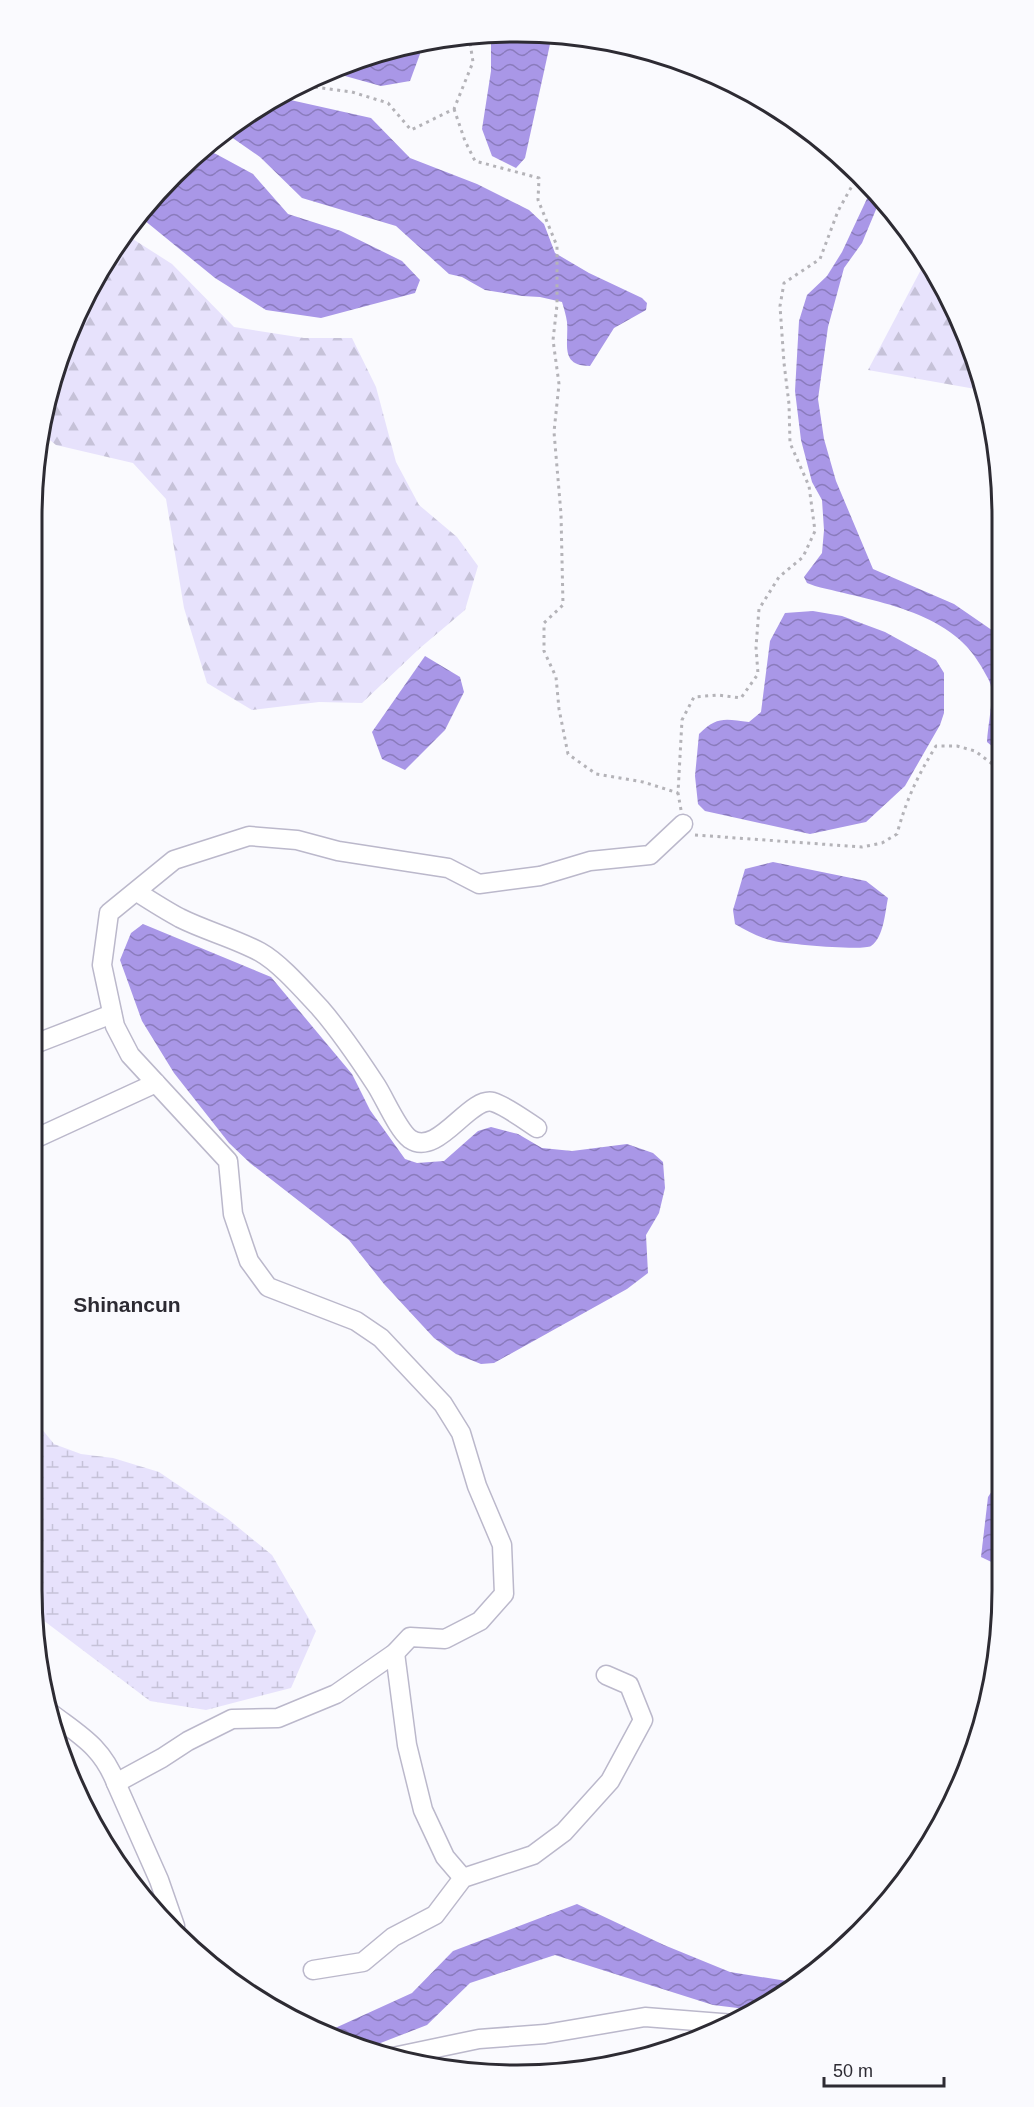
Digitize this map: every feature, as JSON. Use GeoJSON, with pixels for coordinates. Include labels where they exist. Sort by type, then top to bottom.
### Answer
{"type":"FeatureCollection","features":[{"type":"Feature","properties":{"kind":"street"},"geometry":{"type":"LineString","coordinates":[[116,1783],[232,1719],[278,1718],[336,1694],[395,1653],[410,1637],[445,1639],[480,1621],[504,1594],[502,1545],[477,1486],[461,1433],[442,1404],[381,1338],[356,1321],[268,1287],[249,1261],[233,1214],[228,1161],[130,1055],[115,1026],[102,965],[109,913],[174,860],[249,836],[297,840],[338,851],[448,868],[478,884],[540,876],[590,861],[650,855],[683,824]]}},
{"type":"Feature","properties":{"kind":"street"},"geometry":{"type":"LineString","coordinates":[[137,892],[182,918],[262,953],[298,984],[322,1010],[411,1140],[423,1142],[438,1137],[483,1103],[493,1102],[537,1128]]}},
{"type":"Feature","properties":{"kind":"street"},"geometry":{"type":"LineString","coordinates":[[42,1041],[112,1014]]}},
{"type":"Feature","properties":{"kind":"street"},"geometry":{"type":"LineString","coordinates":[[42,1135],[156,1083]]}},
{"type":"Feature","properties":{"kind":"street"},"geometry":{"type":"LineString","coordinates":[[395,1653],[406,1745],[423,1810],[445,1857],[463,1878]]}},
{"type":"Feature","properties":{"kind":"street"},"geometry":{"type":"LineString","coordinates":[[313,1970],[363,1962],[393,1937],[435,1915],[463,1878],[533,1855],[564,1832],[610,1781],[643,1720],[629,1685],[606,1674]]}},
{"type":"Feature","properties":{"kind":"street"},"geometry":{"type":"LineString","coordinates":[[60,1720],[95,1747],[109,1766],[159,1880],[171,1915]]}},
{"type":"Feature","properties":{"kind":"street"},"geometry":{"type":"LineString","coordinates":[[410,2053],[479,2039],[545,2034],[645,2017],[713,2022]]}},
{"type":"Feature","properties":{"kind":"path"},"geometry":{"type":"LineString","coordinates":[[470,45],[473,62],[454,109],[465,141],[476,160],[539,178],[538,200],[557,246],[557,306],[553,340],[560,384],[554,432],[561,514],[563,605],[544,622],[544,651],[556,677],[559,709],[568,754],[596,774],[643,782],[678,793]]}},
{"type":"Feature","properties":{"kind":"path"},"geometry":{"type":"LineString","coordinates":[[315,87],[352,92],[388,103],[411,130],[454,109]]}},
{"type":"Feature","properties":{"kind":"path"},"geometry":{"type":"LineString","coordinates":[[854,182],[838,211],[820,259],[784,283],[780,306],[789,404],[790,443],[809,486],[815,531],[804,558],[779,577],[759,609],[756,647],[758,675],[741,698],[718,695],[694,696],[682,720],[678,793],[683,824],[696,837],[862,847],[882,843],[897,834],[904,807],[918,774],[936,746],[957,746],[975,751],[992,764]]}},
{"type":"Feature","properties":{"kind":"green space"},"geometry":{"type":"Polygon","coordinates":[[[132,239],[172,264],[234,327],[304,338],[352,338],[376,387],[396,462],[419,505],[457,537],[478,566],[465,610],[420,648],[362,703],[319,702],[252,710],[207,683],[184,608],[166,499],[133,463],[56,445],[49,439],[67,364],[91,307],[132,239]]]}},
{"type":"Feature","properties":{"kind":"green space"},"geometry":{"type":"Polygon","coordinates":[[[921,269],[956,335],[974,389],[868,370],[921,269]]]}},
{"type":"Feature","properties":{"kind":"green space"},"geometry":{"type":"Polygon","coordinates":[[[42,1429],[54,1444],[81,1454],[113,1458],[159,1472],[228,1519],[272,1555],[316,1631],[291,1688],[206,1710],[150,1701],[43,1620],[42,1429]]]}},
{"type":"Feature","properties":{"kind":"water"},"geometry":{"type":"Polygon","coordinates":[[[491,43],[550,43],[525,158],[516,168],[492,156],[482,129],[491,71],[491,43]]]}},
{"type":"Feature","properties":{"kind":"water"},"geometry":{"type":"Polygon","coordinates":[[[420,52],[410,81],[381,86],[342,75],[420,52]]]}},
{"type":"Feature","properties":{"kind":"water"},"geometry":{"type":"Polygon","coordinates":[[[291,100],[371,118],[410,158],[477,184],[529,210],[544,224],[555,253],[589,273],[642,298],[647,303],[646,310],[614,328],[590,366],[580,365],[570,358],[568,352],[567,322],[562,302],[485,290],[462,277],[449,274],[396,226],[302,198],[260,157],[232,137],[291,100]]]}},
{"type":"Feature","properties":{"kind":"water"},"geometry":{"type":"Polygon","coordinates":[[[213,153],[253,174],[288,214],[341,231],[402,261],[420,280],[415,293],[321,318],[266,310],[215,278],[146,221],[181,181],[213,153]]]}},
{"type":"Feature","properties":{"kind":"water"},"geometry":{"type":"Polygon","coordinates":[[[868,197],[877,207],[862,243],[844,268],[828,327],[818,399],[824,439],[836,481],[873,569],[954,604],[992,630],[992,746],[987,742],[991,700],[990,684],[981,666],[967,647],[950,632],[930,620],[884,603],[815,586],[807,583],[804,577],[822,553],[824,530],[822,500],[812,482],[801,440],[795,391],[799,321],[807,295],[827,276],[842,252],[868,197]]]}},
{"type":"Feature","properties":{"kind":"water"},"geometry":{"type":"Polygon","coordinates":[[[813,611],[842,616],[885,632],[936,660],[944,673],[944,713],[940,725],[905,786],[866,822],[810,834],[705,811],[698,804],[695,776],[699,734],[716,722],[727,720],[749,722],[761,712],[770,641],[785,613],[813,611]]]}},
{"type":"Feature","properties":{"kind":"water"},"geometry":{"type":"Polygon","coordinates":[[[425,656],[460,677],[464,692],[445,730],[405,770],[382,759],[372,732],[425,656]]]}},
{"type":"Feature","properties":{"kind":"water"},"geometry":{"type":"Polygon","coordinates":[[[773,862],[866,881],[888,898],[879,937],[871,946],[865,947],[824,946],[769,940],[735,924],[733,910],[745,869],[773,862]]]}},
{"type":"Feature","properties":{"kind":"water"},"geometry":{"type":"Polygon","coordinates":[[[143,924],[271,977],[352,1074],[370,1110],[405,1159],[417,1163],[444,1161],[478,1131],[491,1127],[518,1134],[542,1148],[572,1151],[627,1144],[653,1153],[663,1162],[665,1188],[659,1213],[646,1235],[648,1273],[627,1289],[494,1363],[481,1364],[456,1354],[434,1338],[384,1284],[349,1240],[250,1163],[229,1143],[174,1073],[142,1021],[120,960],[131,933],[143,924]]]}},
{"type":"Feature","properties":{"kind":"water"},"geometry":{"type":"Polygon","coordinates":[[[992,1491],[992,1562],[981,1557],[988,1497],[992,1491]]]}},
{"type":"Feature","properties":{"kind":"water"},"geometry":{"type":"Polygon","coordinates":[[[577,1904],[664,1945],[730,1972],[787,1981],[741,2008],[713,2005],[555,1955],[470,1983],[427,2025],[378,2044],[334,2029],[412,1993],[453,1951],[577,1904]]]}},
{"type":"Feature","properties":{"kind":"district","name":"Shinancun"},"geometry":{"type":"Point","coordinates":[127,1305]}}]}
